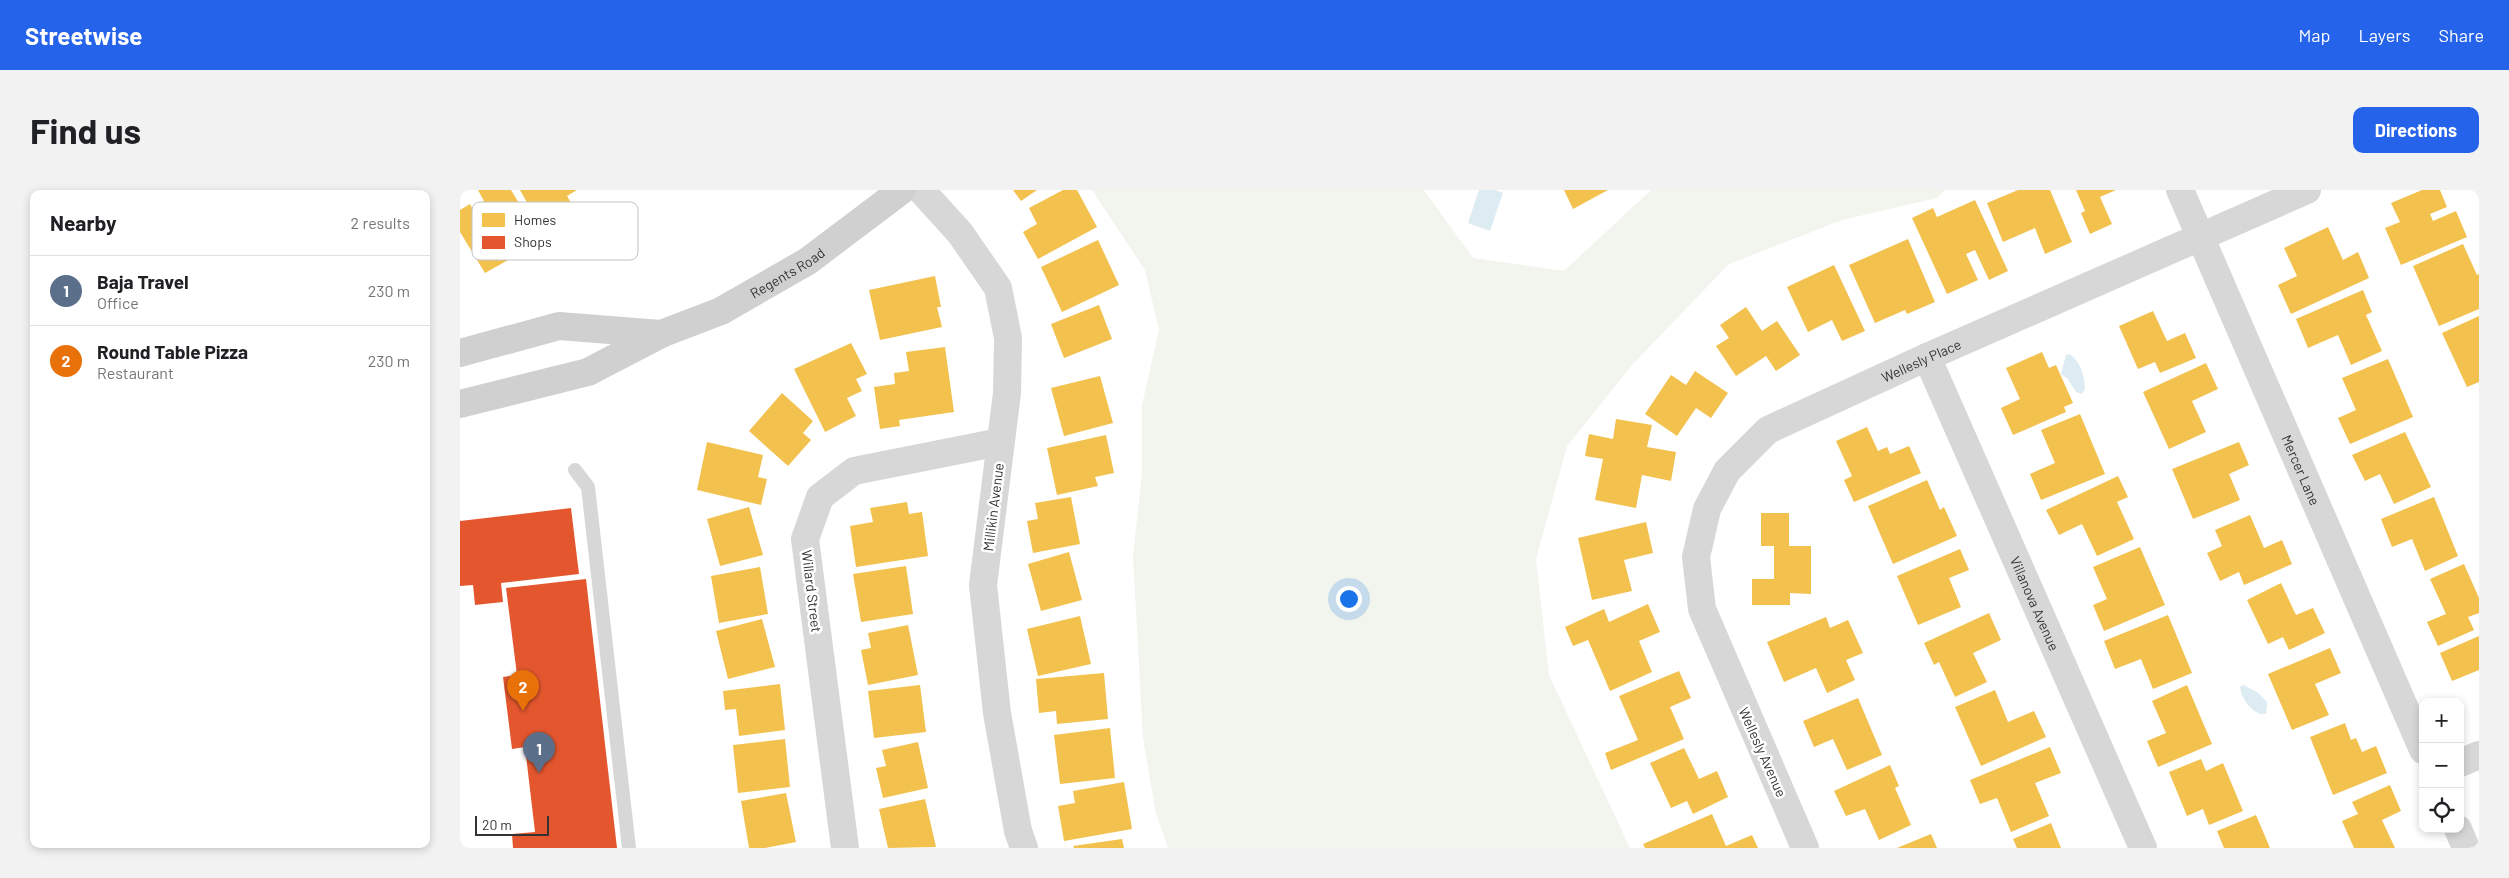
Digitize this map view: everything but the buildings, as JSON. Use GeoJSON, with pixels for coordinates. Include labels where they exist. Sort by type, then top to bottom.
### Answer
{"type":"FeatureCollection","features":[{"type":"Feature","properties":{"kind":"street","name":"Regents Road"},"geometry":{"type":"LineString","coordinates":[[460,404],[588,372],[661,334],[721,311],[808,261],[902,190]]}},
{"type":"Feature","properties":{"kind":"street","name":"Millikin Avenue"},"geometry":{"type":"LineString","coordinates":[[921,190],[960,233],[998,288],[1008,338],[1007,393],[983,585],[997,713],[1024,848]]}},
{"type":"Feature","properties":{"kind":"street","name":"Mercer Lane"},"geometry":{"type":"LineString","coordinates":[[2180,190],[2420,743]]}},
{"type":"Feature","properties":{"kind":"street","name":"Wellesly Place"},"geometry":{"type":"LineString","coordinates":[[1721,656],[1702,609],[1696,557],[1707,509],[1727,471],[1768,430],[1927,357],[2307,190]]}},
{"type":"Feature","properties":{"kind":"street","name":"Regents Road"},"geometry":{"type":"LineString","coordinates":[[460,353],[559,326],[661,334]]}},
{"type":"Feature","properties":{"kind":"street","name":"Villanova Avenue"},"geometry":{"type":"LineString","coordinates":[[1927,357],[2143,848]]}},
{"type":"Feature","properties":{"kind":"street","name":"Willard Street"},"geometry":{"type":"LineString","coordinates":[[845,848],[805,539],[820,497],[854,471],[1000,442]]}},
{"type":"Feature","properties":{"kind":"street","name":"Wellesly Avenue"},"geometry":{"type":"LineString","coordinates":[[1721,656],[1805,848]]}},
{"type":"Feature","properties":{"kind":"street"},"geometry":{"type":"LineString","coordinates":[[2464,761],[2479,755]]}},
{"type":"Feature","properties":{"kind":"street"},"geometry":{"type":"LineString","coordinates":[[2460,833],[2466,848]]}},
{"type":"Feature","properties":{"kind":"lane"},"geometry":{"type":"LineString","coordinates":[[575,470],[588,487],[629,848]]}},
{"type":"Feature","properties":{"kind":"shaded area"},"geometry":{"type":"Polygon","coordinates":[[[1092,190],[1424,190],[1473,258],[1564,271],[1651,190],[1945,190],[1937,198],[1842,220],[1729,264],[1632,365],[1567,446],[1536,559],[1549,675],[1630,848],[1168,848],[1156,814],[1143,738],[1133,556],[1142,473],[1142,405],[1159,330],[1145,270],[1092,190]]]}},
{"type":"Feature","properties":{"kind":"shaded area"},"geometry":{"type":"Polygon","coordinates":[[[1479,190],[1495,190],[1503,193],[1490,231],[1468,223],[1479,190]]]}},
{"type":"Feature","properties":{"kind":"shaded area"},"geometry":{"type":"Polygon","coordinates":[[[2069,354],[2076,360],[2083,374],[2085,389],[2082,394],[2076,392],[2068,379],[2061,374],[2066,355],[2069,354]]]}},
{"type":"Feature","properties":{"kind":"shaded area"},"geometry":{"type":"Polygon","coordinates":[[[2243,685],[2257,692],[2267,702],[2266,714],[2261,714],[2252,709],[2245,701],[2240,687],[2243,685]]]}},
{"type":"Feature","properties":{"kind":"place","name":"Round Table Pizza"},"geometry":{"type":"Point","coordinates":[523,711]}},
{"type":"Feature","properties":{"kind":"place","name":"Baja Travel"},"geometry":{"type":"Point","coordinates":[539,773]}}]}
